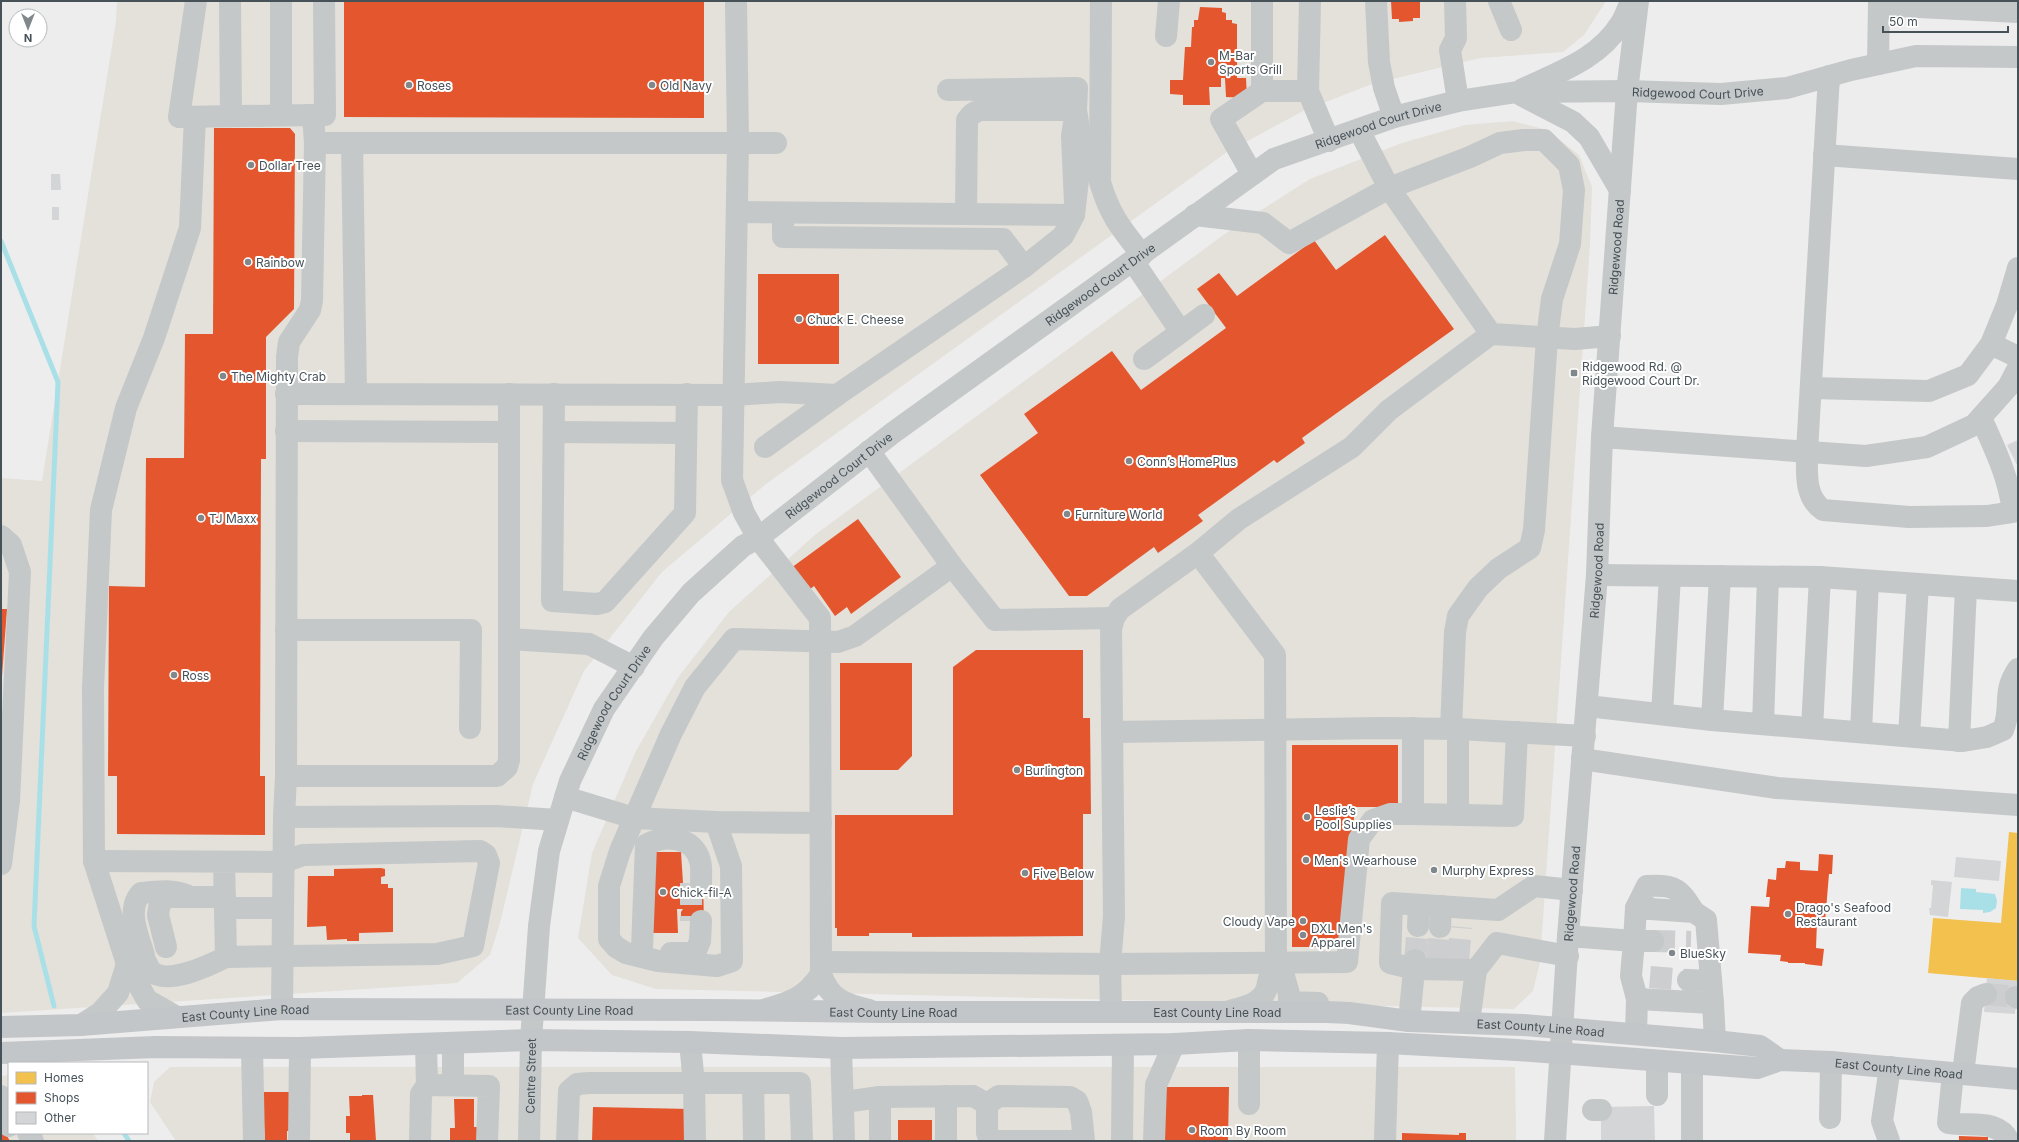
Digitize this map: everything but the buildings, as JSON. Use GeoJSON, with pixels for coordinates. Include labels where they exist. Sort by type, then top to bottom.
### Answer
{"type":"FeatureCollection","features":[{"type":"Feature","properties":{"kind":"main road","name":"East County Line Road"},"geometry":{"type":"LineString","coordinates":[[1,1027],[81,1025],[282,1009],[1349,1013],[1410,1021],[1562,1029],[1715,1041],[1760,1046],[1780,1060]]}},
{"type":"Feature","properties":{"kind":"main road","name":"East County Line Road"},"geometry":{"type":"LineString","coordinates":[[1,1053],[156,1047],[252,1049],[300,1048],[531,1040],[690,1042],[841,1048],[1174,1044],[1249,1040],[1388,1043],[1756,1068],[1780,1060],[1831,1062],[2018,1079]]}},
{"type":"Feature","properties":{"kind":"street"},"geometry":{"type":"LineString","coordinates":[[196,1],[179,117],[325,115],[324,1]]}},
{"type":"Feature","properties":{"kind":"street"},"geometry":{"type":"LineString","coordinates":[[230,1],[231,116]]}},
{"type":"Feature","properties":{"kind":"street"},"geometry":{"type":"LineString","coordinates":[[281,1],[281,115]]}},
{"type":"Feature","properties":{"kind":"street"},"geometry":{"type":"LineString","coordinates":[[736,1],[738,143],[732,480],[744,513],[758,538],[820,618],[821,968],[830,993],[837,999],[850,1005],[880,1012]]}},
{"type":"Feature","properties":{"kind":"street"},"geometry":{"type":"LineString","coordinates":[[1101,1],[1100,182],[1114,219],[1181,332]]}},
{"type":"Feature","properties":{"kind":"street"},"geometry":{"type":"LineString","coordinates":[[1166,36],[1169,1]]}},
{"type":"Feature","properties":{"kind":"street"},"geometry":{"type":"LineString","coordinates":[[1262,1],[1262,91]]}},
{"type":"Feature","properties":{"kind":"street"},"geometry":{"type":"LineString","coordinates":[[1310,1],[1308,91],[1329,141]]}},
{"type":"Feature","properties":{"kind":"street"},"geometry":{"type":"LineString","coordinates":[[1376,1],[1378,62],[1384,88],[1394,117]]}},
{"type":"Feature","properties":{"kind":"street"},"geometry":{"type":"LineString","coordinates":[[1378,62],[1385,31],[1384,1]]}},
{"type":"Feature","properties":{"kind":"street"},"geometry":{"type":"LineString","coordinates":[[1455,1],[1456,38],[1450,50],[1458,101]]}},
{"type":"Feature","properties":{"kind":"street"},"geometry":{"type":"LineString","coordinates":[[1499,1],[1511,30],[1508,1]]}},
{"type":"Feature","properties":{"kind":"street"},"geometry":{"type":"LineString","coordinates":[[1517,92],[1580,63],[1600,48],[1621,24],[1631,1]]}},
{"type":"Feature","properties":{"kind":"street","name":"Ridgewood Road"},"geometry":{"type":"LineString","coordinates":[[1556,1141],[1560,1054],[1597,575],[1602,437],[1627,91],[1638,1]]}},
{"type":"Feature","properties":{"kind":"street"},"geometry":{"type":"LineString","coordinates":[[1878,64],[1879,3],[2018,12]]}},
{"type":"Feature","properties":{"kind":"street","name":"Ridgewood Court Drive"},"geometry":{"type":"LineString","coordinates":[[534,1011],[539,926],[549,850],[570,781],[604,709],[653,638],[691,593],[744,546],[758,538],[869,451],[1274,159],[1394,117],[1458,101],[1517,92],[1627,91],[1721,94],[1788,88],[1829,76],[1916,56],[2018,57]]}},
{"type":"Feature","properties":{"kind":"street"},"geometry":{"type":"LineString","coordinates":[[1829,76],[1807,451],[1807,480],[1811,497],[1823,510],[1909,517],[1987,516],[2013,512],[2011,494],[1999,456],[1981,418]]}},
{"type":"Feature","properties":{"kind":"street"},"geometry":{"type":"LineString","coordinates":[[765,447],[837,395],[1024,267],[1063,236],[1074,209],[1072,136],[1076,110],[1077,88],[948,90]]}},
{"type":"Feature","properties":{"kind":"street"},"geometry":{"type":"LineString","coordinates":[[1252,174],[1221,119],[1262,91],[1308,91]]}},
{"type":"Feature","properties":{"kind":"street"},"geometry":{"type":"LineString","coordinates":[[1517,92],[1548,107],[1573,122],[1590,137],[1620,190]]}},
{"type":"Feature","properties":{"kind":"street"},"geometry":{"type":"LineString","coordinates":[[966,214],[967,120],[969,116],[974,112],[981,110],[1076,110]]}},
{"type":"Feature","properties":{"kind":"street"},"geometry":{"type":"LineString","coordinates":[[282,1009],[283,862],[286,776],[287,357],[289,342],[310,310],[312,301],[315,143],[313,115]]}},
{"type":"Feature","properties":{"kind":"street"},"geometry":{"type":"LineString","coordinates":[[195,117],[190,228],[154,338],[126,408],[101,510],[93,688],[94,861],[139,960],[152,971],[167,977],[172,959],[158,915],[160,902],[169,898],[191,897],[225,903],[283,908]]}},
{"type":"Feature","properties":{"kind":"street"},"geometry":{"type":"LineString","coordinates":[[1359,130],[1389,188],[1491,334]]}},
{"type":"Feature","properties":{"kind":"street"},"geometry":{"type":"LineString","coordinates":[[1195,215],[1262,224],[1288,243],[1389,188],[1470,158],[1500,143],[1524,140],[1544,140],[1569,165],[1574,190],[1570,244],[1552,300],[1547,338],[1534,530],[1530,548],[1503,564],[1478,588],[1458,616],[1455,632],[1454,729],[1458,815]]}},
{"type":"Feature","properties":{"kind":"street"},"geometry":{"type":"LineString","coordinates":[[315,143],[776,143]]}},
{"type":"Feature","properties":{"kind":"street"},"geometry":{"type":"LineString","coordinates":[[352,143],[356,394]]}},
{"type":"Feature","properties":{"kind":"street"},"geometry":{"type":"LineString","coordinates":[[1824,155],[2018,169]]}},
{"type":"Feature","properties":{"kind":"street"},"geometry":{"type":"LineString","coordinates":[[737,212],[966,214],[1074,209]]}},
{"type":"Feature","properties":{"kind":"street"},"geometry":{"type":"LineString","coordinates":[[783,213],[783,237],[1003,239],[1024,267]]}},
{"type":"Feature","properties":{"kind":"street"},"geometry":{"type":"LineString","coordinates":[[1811,388],[1929,391],[1968,375],[1991,344],[2007,305],[2018,268]]}},
{"type":"Feature","properties":{"kind":"street"},"geometry":{"type":"LineString","coordinates":[[1144,359],[1204,315]]}},
{"type":"Feature","properties":{"kind":"street"},"geometry":{"type":"LineString","coordinates":[[1111,1012],[1110,964],[1114,916],[1111,629],[1114,618],[1120,609],[1198,553],[1239,519],[1352,447],[1389,410],[1491,334],[1575,339],[1610,336]]}},
{"type":"Feature","properties":{"kind":"street"},"geometry":{"type":"LineString","coordinates":[[1991,344],[2018,357]]}},
{"type":"Feature","properties":{"kind":"street"},"geometry":{"type":"LineString","coordinates":[[1602,437],[1866,456],[1927,447],[1974,425],[2008,387],[2018,368]]}},
{"type":"Feature","properties":{"kind":"street"},"geometry":{"type":"LineString","coordinates":[[286,394],[734,395],[780,392],[837,395]]}},
{"type":"Feature","properties":{"kind":"street"},"geometry":{"type":"LineString","coordinates":[[286,776],[497,776],[504,772],[509,760],[509,394]]}},
{"type":"Feature","properties":{"kind":"street"},"geometry":{"type":"LineString","coordinates":[[554,394],[552,601],[598,604],[605,602],[685,513],[686,394]]}},
{"type":"Feature","properties":{"kind":"street"},"geometry":{"type":"LineString","coordinates":[[286,431],[509,432]]}},
{"type":"Feature","properties":{"kind":"street"},"geometry":{"type":"LineString","coordinates":[[554,432],[686,433]]}},
{"type":"Feature","properties":{"kind":"street"},"geometry":{"type":"LineString","coordinates":[[869,451],[952,566],[995,620],[1114,618]]}},
{"type":"Feature","properties":{"kind":"street"},"geometry":{"type":"LineString","coordinates":[[1,536],[11,545],[20,572],[1,864]]}},
{"type":"Feature","properties":{"kind":"street"},"geometry":{"type":"LineString","coordinates":[[1198,553],[1275,655],[1277,730],[1276,966],[1269,975],[1265,994],[1256,1002],[1227,1012]]}},
{"type":"Feature","properties":{"kind":"street"},"geometry":{"type":"LineString","coordinates":[[716,822],[731,866],[732,961],[717,966],[658,961],[626,953],[616,947],[609,939],[609,886],[620,850],[671,734],[695,687],[734,640],[821,640],[838,642],[855,636],[952,566]]}},
{"type":"Feature","properties":{"kind":"street"},"geometry":{"type":"LineString","coordinates":[[1597,575],[1820,577],[2018,591]]}},
{"type":"Feature","properties":{"kind":"street"},"geometry":{"type":"LineString","coordinates":[[1662,714],[1670,576]]}},
{"type":"Feature","properties":{"kind":"street"},"geometry":{"type":"LineString","coordinates":[[1712,720],[1720,576]]}},
{"type":"Feature","properties":{"kind":"street"},"geometry":{"type":"LineString","coordinates":[[1763,724],[1768,577]]}},
{"type":"Feature","properties":{"kind":"street"},"geometry":{"type":"LineString","coordinates":[[1812,728],[1820,577]]}},
{"type":"Feature","properties":{"kind":"street"},"geometry":{"type":"LineString","coordinates":[[1861,732],[1868,581]]}},
{"type":"Feature","properties":{"kind":"street"},"geometry":{"type":"LineString","coordinates":[[1909,736],[1918,584]]}},
{"type":"Feature","properties":{"kind":"street"},"geometry":{"type":"LineString","coordinates":[[1959,741],[1966,588]]}},
{"type":"Feature","properties":{"kind":"street"},"geometry":{"type":"LineString","coordinates":[[286,630],[471,630],[470,728]]}},
{"type":"Feature","properties":{"kind":"street"},"geometry":{"type":"LineString","coordinates":[[509,639],[589,644],[634,667]]}},
{"type":"Feature","properties":{"kind":"street"},"geometry":{"type":"LineString","coordinates":[[1587,706],[1712,720],[1959,741],[1987,737],[2003,730],[2007,721],[2007,696],[2010,680],[2018,669]]}},
{"type":"Feature","properties":{"kind":"street"},"geometry":{"type":"LineString","coordinates":[[1412,728],[1412,814]]}},
{"type":"Feature","properties":{"kind":"street"},"geometry":{"type":"LineString","coordinates":[[1112,732],[1412,728],[1584,736]]}},
{"type":"Feature","properties":{"kind":"street"},"geometry":{"type":"LineString","coordinates":[[821,968],[1110,964],[1276,966],[1347,962],[1359,839],[1373,820],[1390,814],[1513,816],[1517,732]]}},
{"type":"Feature","properties":{"kind":"street"},"geometry":{"type":"LineString","coordinates":[[1582,759],[1777,788],[2018,805]]}},
{"type":"Feature","properties":{"kind":"street"},"geometry":{"type":"LineString","coordinates":[[565,797],[634,818],[716,822],[821,823]]}},
{"type":"Feature","properties":{"kind":"street"},"geometry":{"type":"LineString","coordinates":[[284,817],[496,816],[558,820]]}},
{"type":"Feature","properties":{"kind":"street"},"geometry":{"type":"LineString","coordinates":[[642,948],[646,845],[654,840],[665,838],[687,842],[696,883]]}},
{"type":"Feature","properties":{"kind":"street"},"geometry":{"type":"LineString","coordinates":[[620,850],[617,884],[618,936],[620,940],[629,945],[679,954],[690,945],[696,921]]}},
{"type":"Feature","properties":{"kind":"street"},"geometry":{"type":"LineString","coordinates":[[94,861],[283,862],[303,855],[480,851],[486,856],[489,863],[472,946],[437,954],[226,957],[201,969],[172,959]]}},
{"type":"Feature","properties":{"kind":"street"},"geometry":{"type":"LineString","coordinates":[[224,862],[226,957]]}},
{"type":"Feature","properties":{"kind":"street"},"geometry":{"type":"LineString","coordinates":[[1572,890],[1534,886],[1498,910],[1462,917],[1418,915],[1392,903],[1390,963],[1453,966],[1497,942],[1568,946],[1644,941]]}},
{"type":"Feature","properties":{"kind":"street"},"geometry":{"type":"LineString","coordinates":[[177,1017],[147,1000],[139,960],[133,916],[135,899],[141,893],[179,891],[191,897]]}},
{"type":"Feature","properties":{"kind":"street"},"geometry":{"type":"LineString","coordinates":[[1636,1034],[1637,999],[1641,976],[1644,941],[1636,908],[1694,912],[1706,920],[1699,942],[1711,981],[1715,1041]]}},
{"type":"Feature","properties":{"kind":"street"},"geometry":{"type":"LineString","coordinates":[[1497,942],[1498,910]]}},
{"type":"Feature","properties":{"kind":"street"},"geometry":{"type":"LineString","coordinates":[[81,1025],[100,1013],[118,993],[139,960]]}},
{"type":"Feature","properties":{"kind":"street"},"geometry":{"type":"LineString","coordinates":[[1410,1021],[1415,965]]}},
{"type":"Feature","properties":{"kind":"street"},"geometry":{"type":"LineString","coordinates":[[1276,966],[1284,976],[1289,994],[1289,1002],[1325,1003],[1349,1013]]}},
{"type":"Feature","properties":{"kind":"street"},"geometry":{"type":"LineString","coordinates":[[1453,966],[1469,1023]]}},
{"type":"Feature","properties":{"kind":"street"},"geometry":{"type":"LineString","coordinates":[[761,1011],[797,999],[809,990],[821,968]]}},
{"type":"Feature","properties":{"kind":"street"},"geometry":{"type":"LineString","coordinates":[[1688,980],[1711,981]]}},
{"type":"Feature","properties":{"kind":"street"},"geometry":{"type":"LineString","coordinates":[[1986,994],[1978,997],[1972,1003],[1958,1073],[1954,1129],[1985,1124],[1997,1128],[2006,1135],[2009,1141]]}},
{"type":"Feature","properties":{"kind":"street"},"geometry":{"type":"LineString","coordinates":[[1637,999],[1713,1003]]}},
{"type":"Feature","properties":{"kind":"street","name":"Centre Street"},"geometry":{"type":"LineString","coordinates":[[529,1141],[531,1040],[534,1011]]}},
{"type":"Feature","properties":{"kind":"street"},"geometry":{"type":"LineString","coordinates":[[1249,1040],[1249,1104]]}},
{"type":"Feature","properties":{"kind":"street"},"geometry":{"type":"LineString","coordinates":[[690,1042],[694,1084],[695,1141]]}},
{"type":"Feature","properties":{"kind":"street"},"geometry":{"type":"LineString","coordinates":[[453,1043],[453,1085]]}},
{"type":"Feature","properties":{"kind":"street"},"geometry":{"type":"LineString","coordinates":[[1385,1141],[1388,1043]]}},
{"type":"Feature","properties":{"kind":"street"},"geometry":{"type":"LineString","coordinates":[[420,1141],[421,1094],[427,1085],[426,1044]]}},
{"type":"Feature","properties":{"kind":"street"},"geometry":{"type":"LineString","coordinates":[[1154,1141],[1156,1085],[1174,1044]]}},
{"type":"Feature","properties":{"kind":"street"},"geometry":{"type":"LineString","coordinates":[[1122,1141],[1123,1045]]}},
{"type":"Feature","properties":{"kind":"street"},"geometry":{"type":"LineString","coordinates":[[299,1141],[300,1048]]}},
{"type":"Feature","properties":{"kind":"street"},"geometry":{"type":"LineString","coordinates":[[841,1048],[844,1102],[844,1141]]}},
{"type":"Feature","properties":{"kind":"street"},"geometry":{"type":"LineString","coordinates":[[252,1049],[254,1141]]}},
{"type":"Feature","properties":{"kind":"street"},"geometry":{"type":"LineString","coordinates":[[1657,1061],[1657,1095]]}},
{"type":"Feature","properties":{"kind":"street"},"geometry":{"type":"LineString","coordinates":[[1830,1118],[1831,1062]]}},
{"type":"Feature","properties":{"kind":"street"},"geometry":{"type":"LineString","coordinates":[[1692,1064],[1692,1141]]}},
{"type":"Feature","properties":{"kind":"street"},"geometry":{"type":"LineString","coordinates":[[1885,1131],[1890,1067]]}},
{"type":"Feature","properties":{"kind":"street"},"geometry":{"type":"LineString","coordinates":[[753,1083],[754,1141]]}},
{"type":"Feature","properties":{"kind":"street"},"geometry":{"type":"LineString","coordinates":[[567,1141],[567,1097],[569,1091],[577,1084],[753,1083],[800,1083],[802,1141]]}},
{"type":"Feature","properties":{"kind":"street"},"geometry":{"type":"LineString","coordinates":[[427,1085],[489,1086],[487,1141]]}},
{"type":"Feature","properties":{"kind":"street"},"geometry":{"type":"LineString","coordinates":[[946,1096],[946,1141]]}},
{"type":"Feature","properties":{"kind":"street"},"geometry":{"type":"LineString","coordinates":[[844,1102],[880,1097],[973,1096],[987,1104]]}},
{"type":"Feature","properties":{"kind":"street"},"geometry":{"type":"LineString","coordinates":[[999,1096],[1070,1097],[1077,1101],[1079,1107],[1084,1141],[990,1141],[987,1133],[987,1104],[999,1096]]}},
{"type":"Feature","properties":{"kind":"street"},"geometry":{"type":"LineString","coordinates":[[880,1097],[880,1141]]}},
{"type":"Feature","properties":{"kind":"street"},"geometry":{"type":"LineString","coordinates":[[480,1141],[481,1112],[489,1101]]}},
{"type":"Feature","properties":{"kind":"street"},"geometry":{"type":"LineString","coordinates":[[1,1113],[8,1124]]}},
{"type":"Feature","properties":{"kind":"street"},"geometry":{"type":"LineString","coordinates":[[737,1141],[767,1141]]}},
{"type":"Feature","properties":{"kind":"shaded area"},"geometry":{"type":"Polygon","coordinates":[[[117,1],[1606,1],[1584,35],[1563,52],[1480,58],[1372,84],[1305,110],[1227,152],[766,484],[662,572],[584,671],[533,784],[500,923],[490,955],[457,983],[1,1013],[1,478],[42,481],[116,21],[117,1]]]}},
{"type":"Feature","properties":{"kind":"shaded area"},"geometry":{"type":"Polygon","coordinates":[[[1513,121],[1547,130],[1579,155],[1592,187],[1590,244],[1540,962],[1533,991],[1514,1009],[656,989],[612,975],[578,938],[592,853],[636,751],[679,676],[729,612],[816,534],[1233,228],[1310,179],[1402,143],[1465,125],[1513,121]]]}},
{"type":"Feature","properties":{"kind":"shaded area"},"geometry":{"type":"Polygon","coordinates":[[[170,1067],[1515,1067],[1516,1141],[176,1141],[150,1102],[154,1082],[170,1067]]]}},
{"type":"Feature","properties":{"kind":"shaded area"},"geometry":{"type":"Polygon","coordinates":[[[8,1075],[8,1134],[94,1134],[98,1141],[1,1141],[1,1076],[8,1075]]]}},
{"type":"Feature","properties":{"kind":"water"},"geometry":{"type":"Polygon","coordinates":[[[1961,888],[1976,889],[1976,892],[1995,894],[1997,901],[1996,908],[1990,912],[1983,913],[1983,910],[1960,909],[1961,888]]]}},
{"type":"Feature","properties":{"kind":"waterway"},"geometry":{"type":"LineString","coordinates":[[1,241],[58,382],[34,926],[54,1006]]}},
{"type":"Feature","properties":{"kind":"waterway"},"geometry":{"type":"LineString","coordinates":[[125,1134],[129,1141]]}},
{"type":"Feature","properties":{"kind":"tunnel"},"geometry":{"type":"LineString","coordinates":[[691,883],[691,921]]}},
{"type":"Feature","properties":{"kind":"tunnel"},"geometry":{"type":"LineString","coordinates":[[1415,960],[1418,926]]}},
{"type":"Feature","properties":{"kind":"tunnel"},"geometry":{"type":"LineString","coordinates":[[1437,961],[1440,927]]}},
{"type":"Feature","properties":{"kind":"tunnel"},"geometry":{"type":"LineString","coordinates":[[1458,961],[1461,927]]}},
{"type":"Feature","properties":{"kind":"tunnel"},"geometry":{"type":"LineString","coordinates":[[1653,941],[1691,942]]}},
{"type":"Feature","properties":{"kind":"tunnel"},"geometry":{"type":"LineString","coordinates":[[1650,977],[1688,980]]}},
{"type":"Feature","properties":{"kind":"tunnel"},"geometry":{"type":"LineString","coordinates":[[1986,994],[2016,997]]}},
{"type":"Feature","properties":{"kind":"place","name":"M-Bar Sports Grill"},"geometry":{"type":"Point","coordinates":[1211,62]}},
{"type":"Feature","properties":{"kind":"place","name":"Roses"},"geometry":{"type":"Point","coordinates":[409,85]}},
{"type":"Feature","properties":{"kind":"place","name":"Old Navy"},"geometry":{"type":"Point","coordinates":[652,85]}},
{"type":"Feature","properties":{"kind":"place","name":"Dollar Tree"},"geometry":{"type":"Point","coordinates":[251,165]}},
{"type":"Feature","properties":{"kind":"place","name":"Rainbow"},"geometry":{"type":"Point","coordinates":[248,262]}},
{"type":"Feature","properties":{"kind":"place","name":"Chuck E. Cheese"},"geometry":{"type":"Point","coordinates":[799,319]}},
{"type":"Feature","properties":{"kind":"place","name":"Ridgewood Rd. @ Ridgewood Court Dr."},"geometry":{"type":"Point","coordinates":[1574,373]}},
{"type":"Feature","properties":{"kind":"place","name":"The Mighty Crab"},"geometry":{"type":"Point","coordinates":[223,376]}},
{"type":"Feature","properties":{"kind":"place","name":"Conn’s HomePlus"},"geometry":{"type":"Point","coordinates":[1129,461]}},
{"type":"Feature","properties":{"kind":"place","name":"Furniture World"},"geometry":{"type":"Point","coordinates":[1067,514]}},
{"type":"Feature","properties":{"kind":"place","name":"TJ Maxx"},"geometry":{"type":"Point","coordinates":[201,518]}},
{"type":"Feature","properties":{"kind":"place","name":"Ross"},"geometry":{"type":"Point","coordinates":[174,675]}},
{"type":"Feature","properties":{"kind":"place","name":"Burlington"},"geometry":{"type":"Point","coordinates":[1017,770]}},
{"type":"Feature","properties":{"kind":"place","name":"Leslie’s Pool Supplies"},"geometry":{"type":"Point","coordinates":[1307,817]}},
{"type":"Feature","properties":{"kind":"place","name":"Men's Wearhouse"},"geometry":{"type":"Point","coordinates":[1306,860]}},
{"type":"Feature","properties":{"kind":"place","name":"Murphy Express"},"geometry":{"type":"Point","coordinates":[1434,870]}},
{"type":"Feature","properties":{"kind":"place","name":"Five Below"},"geometry":{"type":"Point","coordinates":[1025,873]}},
{"type":"Feature","properties":{"kind":"place","name":"Chick-fil-A"},"geometry":{"type":"Point","coordinates":[663,892]}},
{"type":"Feature","properties":{"kind":"place","name":"Drago's Seafood Restaurant"},"geometry":{"type":"Point","coordinates":[1788,914]}},
{"type":"Feature","properties":{"kind":"place","name":"Cloudy Vape"},"geometry":{"type":"Point","coordinates":[1303,921]}},
{"type":"Feature","properties":{"kind":"place","name":"DXL Men's Apparel"},"geometry":{"type":"Point","coordinates":[1303,935]}},
{"type":"Feature","properties":{"kind":"place","name":"BlueSky"},"geometry":{"type":"Point","coordinates":[1672,953]}},
{"type":"Feature","properties":{"kind":"place","name":"Room By Room"},"geometry":{"type":"Point","coordinates":[1192,1130]}}]}
